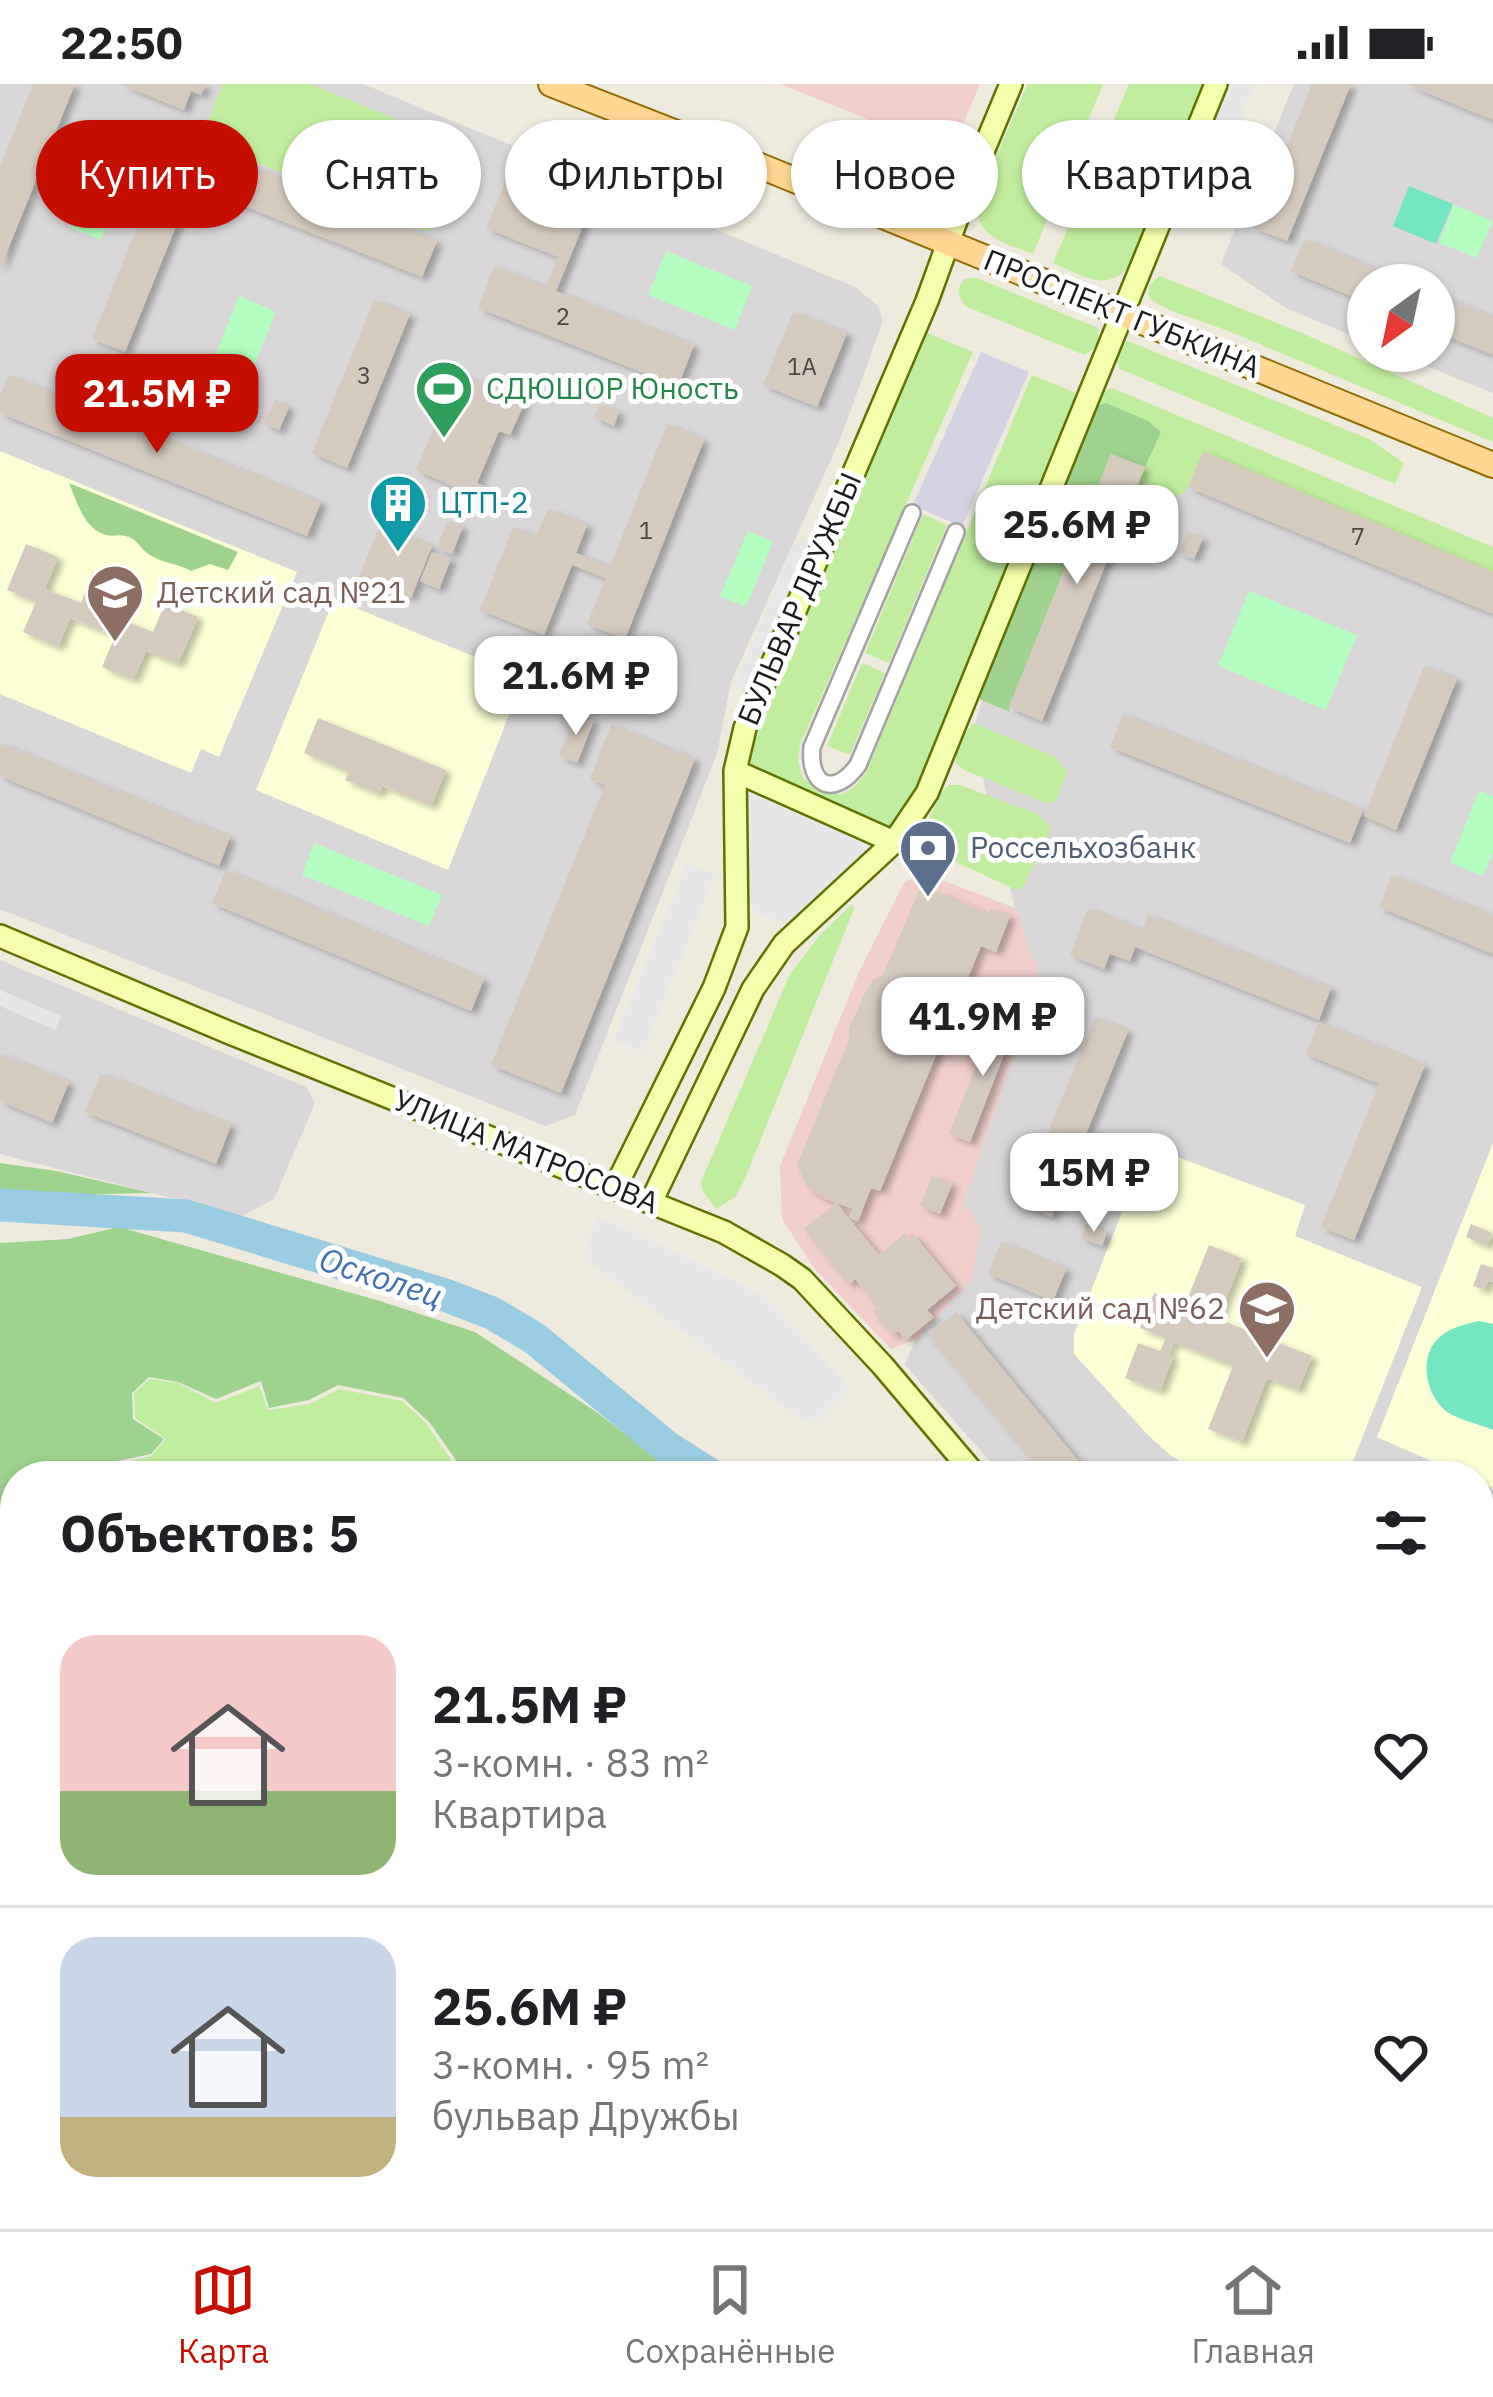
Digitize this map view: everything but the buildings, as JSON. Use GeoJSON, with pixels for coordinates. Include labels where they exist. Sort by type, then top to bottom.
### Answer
{"type":"FeatureCollection","features":[{"type":"Feature","properties":{"kind":"main road","name":"ПРОСПЕКТ ГУБКИНА"},"geometry":{"type":"LineString","coordinates":[[551,84],[1493,465]]}},
{"type":"Feature","properties":{"kind":"main road","name":"БУЛЬВАР ДРУЖБЫ"},"geometry":{"type":"LineString","coordinates":[[615,1188],[714,988],[737,927],[735,771],[745,728],[927,302],[1011,84]]}},
{"type":"Feature","properties":{"kind":"main road"},"geometry":{"type":"LineString","coordinates":[[651,1202],[753,989],[784,944],[894,842],[927,793],[1216,84]]}},
{"type":"Feature","properties":{"kind":"main road"},"geometry":{"type":"LineString","coordinates":[[735,771],[894,842]]}},
{"type":"Feature","properties":{"kind":"main road","name":"УЛИЦА МАТРОСОВА"},"geometry":{"type":"LineString","coordinates":[[0,936],[739,1240],[802,1280],[963,1461]]}},
{"type":"Feature","properties":{"kind":"street"},"geometry":{"type":"LineString","coordinates":[[912,513],[812,747],[813,774],[824,783],[838,785],[858,766],[956,532]]}},
{"type":"Feature","properties":{"kind":"shaded area"},"geometry":{"type":"Polygon","coordinates":[[[0,84],[363,84],[450,120],[282,120],[282,228],[481,228],[481,133],[505,143],[505,228],[712,228],[855,287],[878,306],[883,321],[841,437],[731,682],[717,754],[575,1115],[546,1126],[0,909],[0,84]]]}},
{"type":"Feature","properties":{"kind":"shaded area"},"geometry":{"type":"Polygon","coordinates":[[[780,84],[980,84],[965,120],[870,120],[780,84]]]}},
{"type":"Feature","properties":{"kind":"shaded area"},"geometry":{"type":"Polygon","coordinates":[[[1225,84],[1254,84],[1240,120],[1212,118],[1225,84]]]}},
{"type":"Feature","properties":{"kind":"shaded area"},"geometry":{"type":"Polygon","coordinates":[[[1294,84],[1493,84],[1493,393],[1442,372],[1455,372],[1455,264],[1347,264],[1347,333],[1286,308],[1221,264],[1236,228],[1294,228],[1294,120],[1279,120],[1294,84]]]}},
{"type":"Feature","properties":{"kind":"shaded area"},"geometry":{"type":"Polygon","coordinates":[[[981,352],[1029,372],[962,527],[913,505],[981,352]]]}},
{"type":"Feature","properties":{"kind":"shaded area"},"geometry":{"type":"Polygon","coordinates":[[[1120,396],[1493,550],[1493,1461],[990,1461],[905,1365],[915,1340],[971,1281],[964,1202],[1040,979],[1015,908],[972,734],[1094,415],[1120,396]]]}},
{"type":"Feature","properties":{"kind":"shaded area"},"geometry":{"type":"Polygon","coordinates":[[[0,451],[297,572],[219,757],[201,749],[191,773],[0,694],[0,451]]]}},
{"type":"Feature","properties":{"kind":"shaded area"},"geometry":{"type":"Polygon","coordinates":[[[813,540],[746,695],[736,682],[796,541],[813,540]]]}},
{"type":"Feature","properties":{"kind":"shaded area"},"geometry":{"type":"Polygon","coordinates":[[[334,599],[524,677],[448,870],[256,790],[334,599]]]}},
{"type":"Feature","properties":{"kind":"shaded area"},"geometry":{"type":"Polygon","coordinates":[[[751,769],[886,830],[845,875],[786,922],[758,915],[749,901],[745,806],[751,769]]]}},
{"type":"Feature","properties":{"kind":"shaded area"},"geometry":{"type":"Polygon","coordinates":[[[687,863],[715,874],[643,1052],[614,1040],[687,863]]]}},
{"type":"Feature","properties":{"kind":"shaded area"},"geometry":{"type":"Polygon","coordinates":[[[921,872],[1015,908],[1040,978],[964,1202],[981,1230],[971,1281],[915,1340],[891,1349],[814,1268],[782,1219],[780,1166],[859,972],[904,883],[921,872]]]}},
{"type":"Feature","properties":{"kind":"shaded area"},"geometry":{"type":"Polygon","coordinates":[[[0,960],[306,1087],[315,1103],[274,1199],[242,1216],[0,1154],[0,960]]]}},
{"type":"Feature","properties":{"kind":"shaded area"},"geometry":{"type":"Polygon","coordinates":[[[0,990],[61,1016],[55,1030],[0,1006],[0,990]]]}},
{"type":"Feature","properties":{"kind":"shaded area"},"geometry":{"type":"Polygon","coordinates":[[[1493,1143],[1493,1461],[1431,1461],[1377,1437],[1493,1143]]]}},
{"type":"Feature","properties":{"kind":"shaded area"},"geometry":{"type":"Polygon","coordinates":[[[1148,1146],[1305,1205],[1295,1236],[1422,1287],[1353,1461],[1179,1461],[1147,1434],[1074,1354],[1074,1334],[1148,1146]]]}},
{"type":"Feature","properties":{"kind":"shaded area"},"geometry":{"type":"Polygon","coordinates":[[[597,1216],[738,1282],[771,1303],[850,1387],[811,1426],[583,1259],[597,1216]]]}},
{"type":"Feature","properties":{"kind":"green space"},"geometry":{"type":"Polygon","coordinates":[[[223,84],[310,84],[399,120],[282,120],[282,173],[258,163],[258,120],[209,120],[223,84]]]}},
{"type":"Feature","properties":{"kind":"green space"},"geometry":{"type":"Polygon","coordinates":[[[1028,84],[1103,84],[1088,120],[1022,120],[1022,228],[1044,228],[1033,254],[993,237],[984,228],[998,228],[998,154],[1028,84]]]}},
{"type":"Feature","properties":{"kind":"green space"},"geometry":{"type":"Polygon","coordinates":[[[1129,84],[1205,84],[1190,120],[1114,120],[1129,84]]]}},
{"type":"Feature","properties":{"kind":"green space"},"geometry":{"type":"Polygon","coordinates":[[[1409,186],[1453,204],[1436,244],[1393,226],[1409,186]]]}},
{"type":"Feature","properties":{"kind":"green space"},"geometry":{"type":"Polygon","coordinates":[[[1454,205],[1492,221],[1477,258],[1439,243],[1454,205]]]}},
{"type":"Feature","properties":{"kind":"green space"},"geometry":{"type":"Polygon","coordinates":[[[71,228],[106,228],[101,240],[71,228]]]}},
{"type":"Feature","properties":{"kind":"green space"},"geometry":{"type":"Polygon","coordinates":[[[1068,228],[1146,228],[1132,262],[1114,278],[1095,280],[1053,263],[1068,228]]]}},
{"type":"Feature","properties":{"kind":"green space"},"geometry":{"type":"Polygon","coordinates":[[[666,251],[752,286],[735,330],[648,295],[666,251]]]}},
{"type":"Feature","properties":{"kind":"green space"},"geometry":{"type":"Polygon","coordinates":[[[1160,276],[1347,353],[1347,372],[1390,372],[1493,418],[1493,442],[1169,310],[1150,299],[1150,286],[1160,276]]]}},
{"type":"Feature","properties":{"kind":"green space"},"geometry":{"type":"Polygon","coordinates":[[[977,278],[1098,328],[1096,344],[1084,355],[965,306],[960,286],[965,279],[977,278]]]}},
{"type":"Feature","properties":{"kind":"green space"},"geometry":{"type":"Polygon","coordinates":[[[239,296],[276,312],[249,378],[212,363],[239,296]]]}},
{"type":"Feature","properties":{"kind":"green space"},"geometry":{"type":"Polygon","coordinates":[[[927,333],[973,352],[800,745],[803,778],[821,791],[842,795],[866,773],[1032,375],[1076,393],[913,793],[886,830],[751,769],[751,756],[927,333]]]}},
{"type":"Feature","properties":{"kind":"green space"},"geometry":{"type":"Polygon","coordinates":[[[1128,341],[1369,439],[1404,463],[1395,484],[1120,369],[1115,356],[1128,341]]]}},
{"type":"Feature","properties":{"kind":"green space"},"geometry":{"type":"Polygon","coordinates":[[[1112,388],[1493,547],[1493,572],[1203,452],[1181,495],[1163,495],[1137,485],[1161,431],[1093,408],[1102,392],[1112,388]]]}},
{"type":"Feature","properties":{"kind":"green space"},"geometry":{"type":"Polygon","coordinates":[[[1106,403],[1148,421],[1161,432],[1145,467],[1111,454],[1010,712],[981,700],[982,683],[1093,408],[1106,403]]]}},
{"type":"Feature","properties":{"kind":"green space"},"geometry":{"type":"Polygon","coordinates":[[[69,483],[238,552],[228,570],[210,564],[191,571],[157,559],[132,539],[106,535],[92,527],[69,483]]]}},
{"type":"Feature","properties":{"kind":"green space"},"geometry":{"type":"Polygon","coordinates":[[[923,514],[947,525],[889,663],[865,653],[923,514]]]}},
{"type":"Feature","properties":{"kind":"green space"},"geometry":{"type":"Polygon","coordinates":[[[748,531],[773,542],[746,607],[720,596],[748,531]]]}},
{"type":"Feature","properties":{"kind":"green space"},"geometry":{"type":"Polygon","coordinates":[[[1249,591],[1357,635],[1326,710],[1218,666],[1249,591]]]}},
{"type":"Feature","properties":{"kind":"green space"},"geometry":{"type":"Polygon","coordinates":[[[862,663],[885,673],[850,755],[827,746],[862,663]]]}},
{"type":"Feature","properties":{"kind":"green space"},"geometry":{"type":"Polygon","coordinates":[[[974,723],[1057,758],[1067,772],[1056,802],[1046,803],[956,763],[960,742],[974,723]]]}},
{"type":"Feature","properties":{"kind":"green space"},"geometry":{"type":"Polygon","coordinates":[[[950,785],[1035,813],[1049,824],[1049,835],[1022,889],[939,854],[919,838],[950,785]]]}},
{"type":"Feature","properties":{"kind":"green space"},"geometry":{"type":"Polygon","coordinates":[[[1479,791],[1493,796],[1493,852],[1483,876],[1450,863],[1479,791]]]}},
{"type":"Feature","properties":{"kind":"green space"},"geometry":{"type":"Polygon","coordinates":[[[314,843],[442,895],[429,926],[302,875],[314,843]]]}},
{"type":"Feature","properties":{"kind":"green space"},"geometry":{"type":"Polygon","coordinates":[[[852,904],[854,909],[743,1183],[735,1197],[716,1209],[701,1182],[790,974],[852,904]]]}},
{"type":"Feature","properties":{"kind":"green space"},"geometry":{"type":"Polygon","coordinates":[[[0,1163],[56,1171],[152,1193],[0,1196],[0,1163]]]}},
{"type":"Feature","properties":{"kind":"green space"},"geometry":{"type":"Polygon","coordinates":[[[119,1227],[475,1332],[598,1413],[660,1461],[457,1461],[430,1423],[403,1398],[338,1385],[309,1400],[269,1408],[261,1381],[216,1399],[178,1382],[149,1377],[132,1393],[133,1419],[164,1439],[151,1454],[117,1461],[0,1461],[0,1243],[68,1239],[119,1227]]]}},
{"type":"Feature","properties":{"kind":"green space"},"geometry":{"type":"Polygon","coordinates":[[[1479,1321],[1493,1324],[1493,1430],[1440,1406],[1426,1369],[1439,1337],[1479,1321]]]}},
{"type":"Feature","properties":{"kind":"green space"},"geometry":{"type":"Polygon","coordinates":[[[150,1379],[178,1383],[216,1403],[259,1386],[268,1410],[310,1404],[339,1389],[402,1401],[425,1422],[452,1461],[131,1461],[151,1456],[166,1439],[135,1418],[134,1393],[150,1379]]]}},
{"type":"Feature","properties":{"kind":"waterway","name":"Осколец"},"geometry":{"type":"LineString","coordinates":[[0,1205],[186,1216],[445,1295],[492,1313],[534,1338],[688,1461]]}},
{"type":"Feature","properties":{"kind":"place","name":"СДЮШОР Юность"},"geometry":{"type":"Point","coordinates":[444,440]}},
{"type":"Feature","properties":{"kind":"place","name":"ЦТП-2"},"geometry":{"type":"Point","coordinates":[398,554]}},
{"type":"Feature","properties":{"kind":"place","name":"Детский сад №21"},"geometry":{"type":"Point","coordinates":[115,644]}},
{"type":"Feature","properties":{"kind":"place","name":"Россельхозбанк"},"geometry":{"type":"Point","coordinates":[928,899]}},
{"type":"Feature","properties":{"kind":"place","name":"Детский сад №62"},"geometry":{"type":"Point","coordinates":[1267,1360]}}]}
